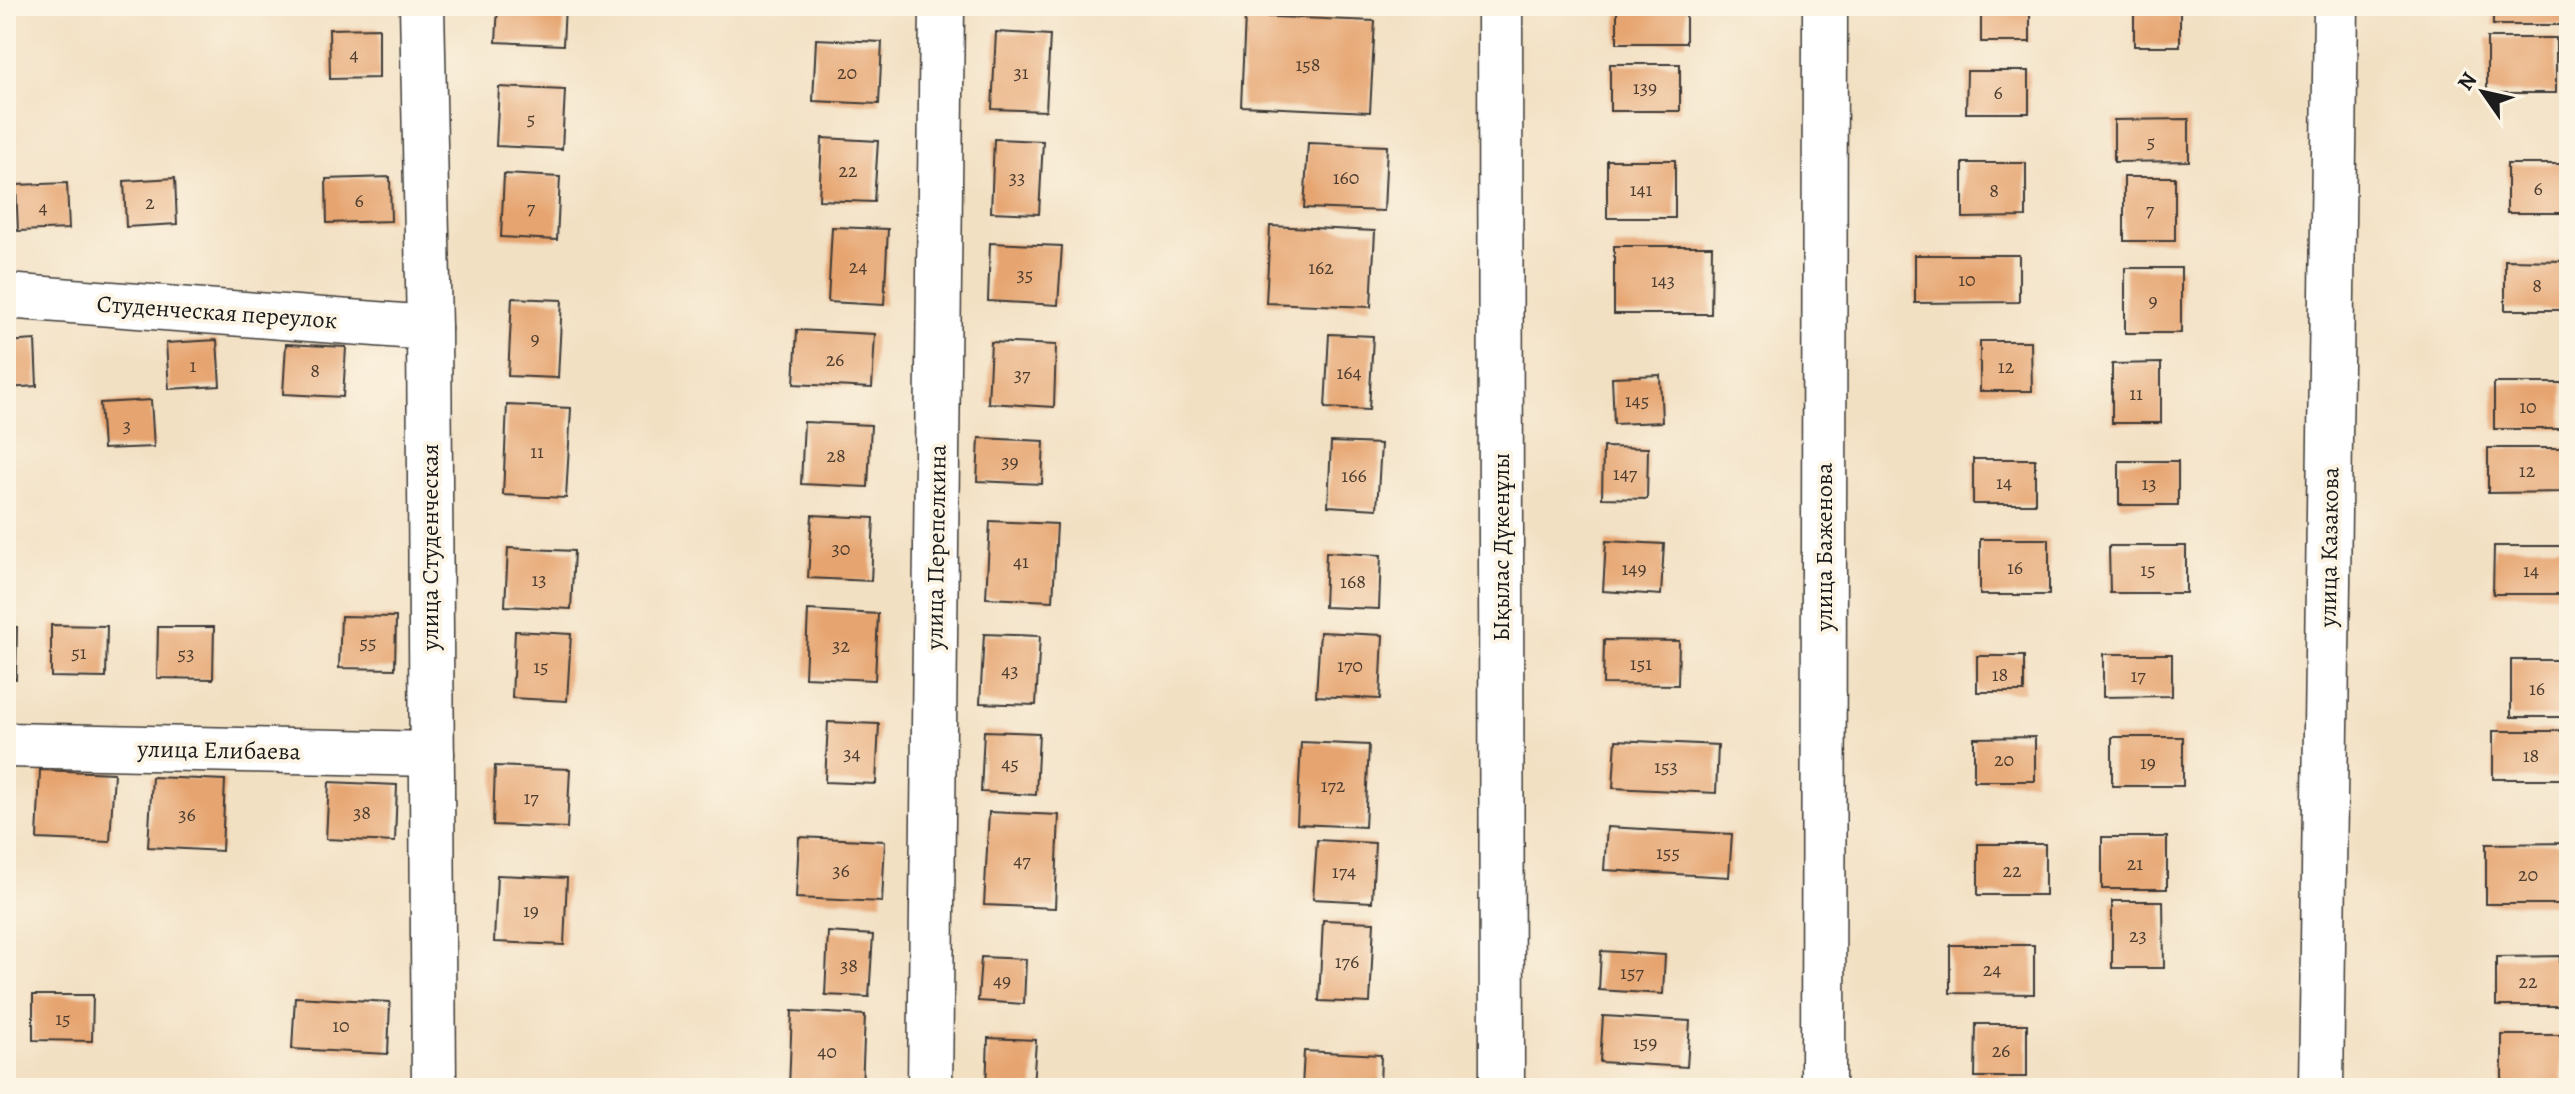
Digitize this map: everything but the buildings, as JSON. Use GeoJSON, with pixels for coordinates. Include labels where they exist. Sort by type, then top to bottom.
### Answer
{"type":"FeatureCollection","features":[{"type":"Feature","properties":{"kind":"street","name":"улица Студенческая"},"geometry":{"type":"LineString","coordinates":[[422,6],[429,328],[434,1088]]}},
{"type":"Feature","properties":{"kind":"street","name":"улица Перепелкина"},"geometry":{"type":"LineString","coordinates":[[930,1088],[942,6]]}},
{"type":"Feature","properties":{"kind":"street","name":"Ықылас Дүкенұлы"},"geometry":{"type":"LineString","coordinates":[[1500,6],[1502,1088]]}},
{"type":"Feature","properties":{"kind":"street","name":"улица Баженова"},"geometry":{"type":"LineString","coordinates":[[1823,1088],[1825,6]]}},
{"type":"Feature","properties":{"kind":"street","name":"улица Казакова"},"geometry":{"type":"LineString","coordinates":[[2321,1088],[2336,6]]}},
{"type":"Feature","properties":{"kind":"street","name":"Студенческая переулок"},"geometry":{"type":"LineString","coordinates":[[6,296],[429,328]]}},
{"type":"Feature","properties":{"kind":"street","name":"улица Елибаева"},"geometry":{"type":"LineString","coordinates":[[6,745],[432,754]]}}]}
